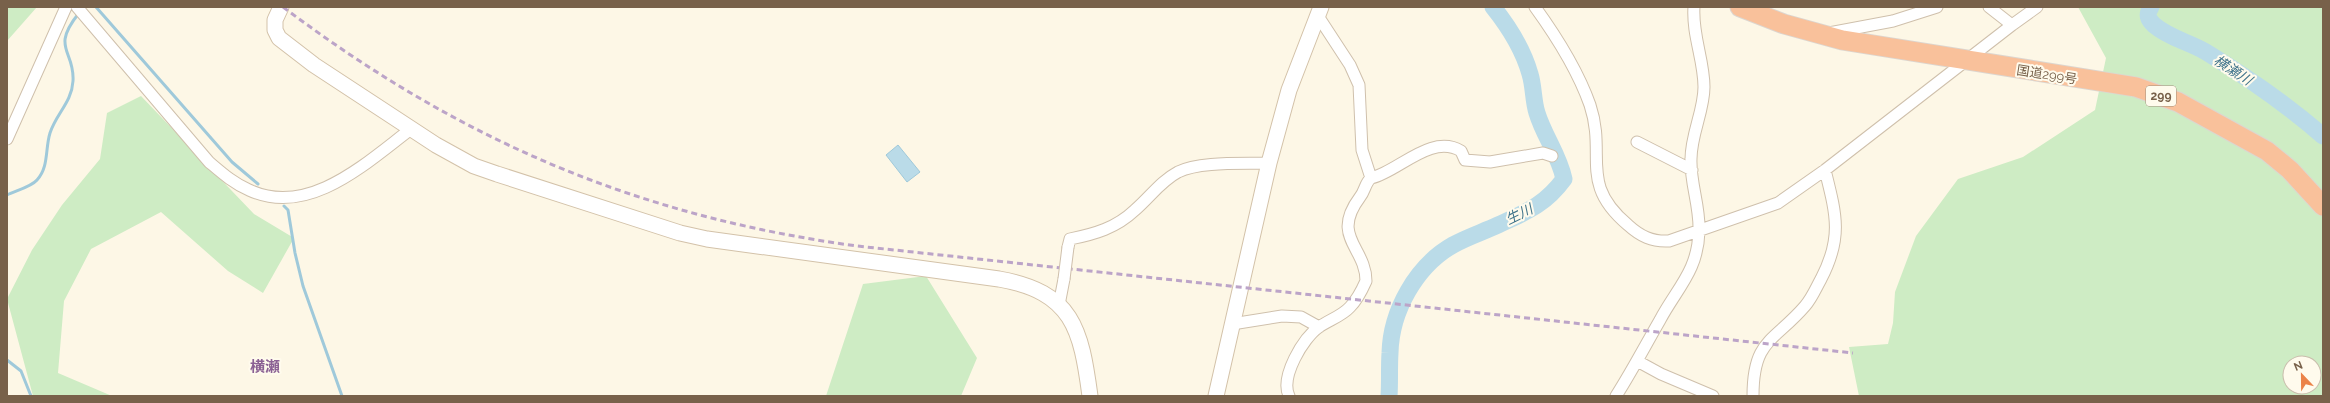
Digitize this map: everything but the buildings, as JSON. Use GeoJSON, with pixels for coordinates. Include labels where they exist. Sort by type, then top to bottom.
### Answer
{"type":"FeatureCollection","features":[{"type":"Feature","properties":{"kind":"highway","name":"国道299号"},"geometry":{"type":"LineString","coordinates":[[1740,7],[1784,24],[1819,35],[1965,61],[2136,88],[2178,102],[2267,151],[2290,170],[2323,206]]}},
{"type":"Feature","properties":{"kind":"street"},"geometry":{"type":"LineString","coordinates":[[7,139],[66,7]]}},
{"type":"Feature","properties":{"kind":"street"},"geometry":{"type":"LineString","coordinates":[[281,7],[275,20],[275,30],[279,38],[314,64],[411,129],[474,166],[680,233],[707,239],[1017,283],[1035,288],[1059,305],[1075,326],[1081,340],[1090,396]]}},
{"type":"Feature","properties":{"kind":"street"},"geometry":{"type":"LineString","coordinates":[[1535,7],[1560,46],[1590,105],[1596,137],[1596,175],[1600,191],[1608,205],[1635,232],[1657,242],[1669,241],[1778,203],[1825,170],[2037,7]]}},
{"type":"Feature","properties":{"kind":"street"},"geometry":{"type":"LineString","coordinates":[[1616,396],[1639,362],[1660,319],[1691,270],[1699,230],[1691,158],[1704,89],[1693,24],[1694,7]]}},
{"type":"Feature","properties":{"kind":"street"},"geometry":{"type":"LineString","coordinates":[[1819,35],[1893,21],[1937,7]]}},
{"type":"Feature","properties":{"kind":"street"},"geometry":{"type":"LineString","coordinates":[[1989,7],[2012,25]]}},
{"type":"Feature","properties":{"kind":"street"},"geometry":{"type":"LineString","coordinates":[[81,11],[209,162],[230,180],[250,191],[273,196],[291,197],[306,194],[331,185],[350,175],[411,129]]}},
{"type":"Feature","properties":{"kind":"street"},"geometry":{"type":"LineString","coordinates":[[1216,396],[1269,163],[1289,90],[1320,11]]}},
{"type":"Feature","properties":{"kind":"street"},"geometry":{"type":"LineString","coordinates":[[1320,11],[1350,65],[1359,85],[1362,150],[1371,178]]}},
{"type":"Feature","properties":{"kind":"street"},"geometry":{"type":"LineString","coordinates":[[1637,142],[1692,170]]}},
{"type":"Feature","properties":{"kind":"street"},"geometry":{"type":"LineString","coordinates":[[1289,396],[1286,385],[1291,366],[1298,351],[1319,327],[1350,307],[1366,281],[1364,264],[1352,244],[1349,224],[1354,203],[1360,198],[1371,178],[1382,175],[1424,152],[1448,146],[1461,151],[1465,160],[1481,162],[1544,153],[1552,156]]}},
{"type":"Feature","properties":{"kind":"street"},"geometry":{"type":"LineString","coordinates":[[1059,305],[1070,239],[1098,233],[1121,221],[1134,211],[1165,180],[1180,171],[1197,166],[1269,163]]}},
{"type":"Feature","properties":{"kind":"street"},"geometry":{"type":"LineString","coordinates":[[1753,396],[1753,376],[1756,359],[1772,336],[1811,299],[1832,256],[1836,220],[1825,170]]}},
{"type":"Feature","properties":{"kind":"street"},"geometry":{"type":"LineString","coordinates":[[1232,324],[1282,316],[1302,318],[1319,327]]}},
{"type":"Feature","properties":{"kind":"street"},"geometry":{"type":"LineString","coordinates":[[1639,362],[1661,374],[1713,396]]}},
{"type":"Feature","properties":{"kind":"green space"},"geometry":{"type":"Polygon","coordinates":[[[7,7],[37,7],[7,41],[7,7]]]}},
{"type":"Feature","properties":{"kind":"green space"},"geometry":{"type":"Polygon","coordinates":[[[2078,7],[2323,7],[2323,396],[1859,396],[1849,347],[1888,344],[1893,323],[1895,292],[1916,236],[1958,179],[2023,157],[2095,110],[2106,58],[2078,7]]]}},
{"type":"Feature","properties":{"kind":"green space"},"geometry":{"type":"Polygon","coordinates":[[[141,96],[254,214],[294,238],[263,293],[228,271],[161,212],[91,249],[64,301],[58,373],[112,396],[33,396],[7,299],[32,250],[62,205],[100,159],[107,113],[141,96]]]}},
{"type":"Feature","properties":{"kind":"green space"},"geometry":{"type":"Polygon","coordinates":[[[926,276],[977,358],[961,396],[826,396],[863,284],[926,276]]]}},
{"type":"Feature","properties":{"kind":"water"},"geometry":{"type":"Polygon","coordinates":[[[898,145],[920,172],[907,182],[886,155],[898,145]]]}},
{"type":"Feature","properties":{"kind":"waterway"},"geometry":{"type":"LineString","coordinates":[[96,7],[232,162],[258,184]]}},
{"type":"Feature","properties":{"kind":"waterway","name":"生川"},"geometry":{"type":"LineString","coordinates":[[1389,396],[1391,337],[1401,306],[1417,277],[1440,254],[1453,245],[1517,216],[1542,202],[1564,179],[1559,162],[1543,130],[1537,113],[1531,79],[1524,56],[1505,22],[1493,7]]}},
{"type":"Feature","properties":{"kind":"waterway","name":"横瀬川"},"geometry":{"type":"LineString","coordinates":[[2151,7],[2148,15],[2149,19],[2154,25],[2173,37],[2206,52],[2236,71],[2281,102],[2323,136]]}},
{"type":"Feature","properties":{"kind":"waterway"},"geometry":{"type":"LineString","coordinates":[[7,195],[27,187],[41,175],[45,164],[50,133],[67,102],[72,88],[73,71],[65,42],[66,34],[70,25],[79,13]]}},
{"type":"Feature","properties":{"kind":"waterway"},"geometry":{"type":"LineString","coordinates":[[284,206],[288,210],[295,253],[303,286],[342,396]]}},
{"type":"Feature","properties":{"kind":"waterway"},"geometry":{"type":"LineString","coordinates":[[7,360],[21,371],[31,396]]}},
{"type":"Feature","properties":{"kind":"railway"},"geometry":{"type":"LineString","coordinates":[[283,7],[349,54],[416,96],[484,133],[554,165],[625,192],[699,215],[776,233],[857,246],[1853,353]]}},
{"type":"Feature","properties":{"kind":"district","name":"横瀬"},"geometry":{"type":"Point","coordinates":[265,367]}}]}
